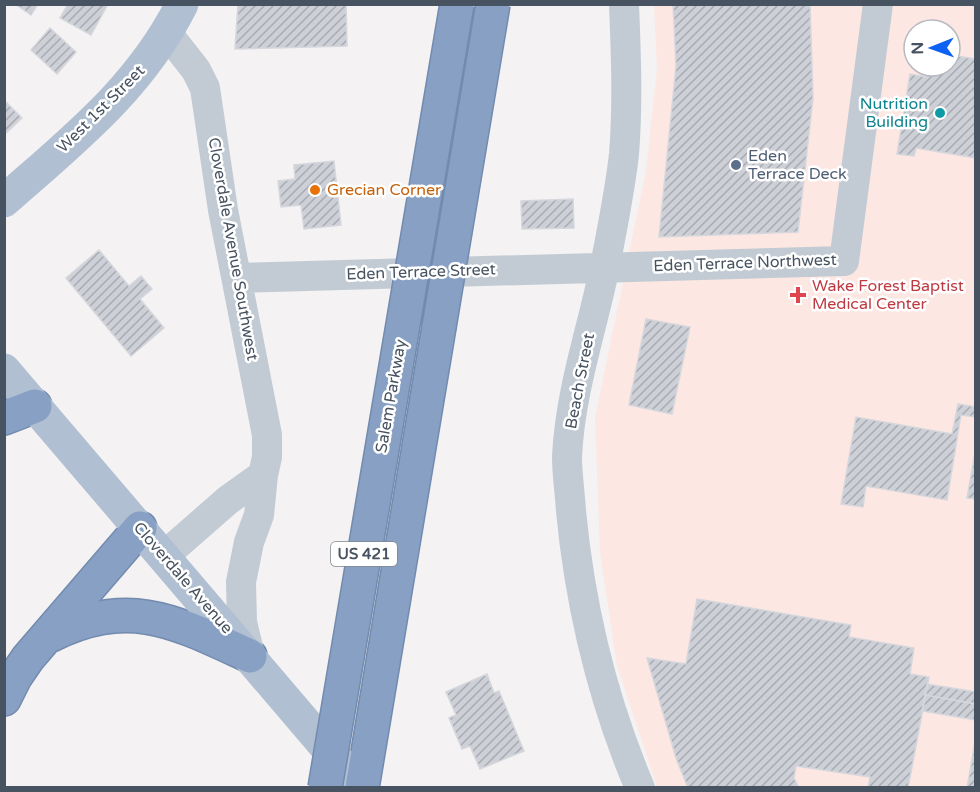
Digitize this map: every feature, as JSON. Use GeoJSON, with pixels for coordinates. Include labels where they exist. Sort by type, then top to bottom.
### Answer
{"type":"FeatureCollection","features":[{"type":"Feature","properties":{"kind":"highway","name":"Salem Parkway"},"geometry":{"type":"LineString","coordinates":[[325,788],[457,4]]}},
{"type":"Feature","properties":{"kind":"highway","name":"US 421"},"geometry":{"type":"LineString","coordinates":[[362,788],[493,4]]}},
{"type":"Feature","properties":{"kind":"highway"},"geometry":{"type":"LineString","coordinates":[[4,418],[35,406]]}},
{"type":"Feature","properties":{"kind":"highway"},"geometry":{"type":"LineString","coordinates":[[4,699],[15,677],[140,528]]}},
{"type":"Feature","properties":{"kind":"highway"},"geometry":{"type":"LineString","coordinates":[[47,637],[73,624],[95,618],[143,615],[186,627],[250,657]]}},
{"type":"Feature","properties":{"kind":"main road","name":"West 1st Street"},"geometry":{"type":"LineString","coordinates":[[4,201],[115,100],[145,66],[175,19]]}},
{"type":"Feature","properties":{"kind":"main road","name":"Cloverdale Avenue"},"geometry":{"type":"LineString","coordinates":[[4,370],[362,788]]}},
{"type":"Feature","properties":{"kind":"street","name":"Beach Street"},"geometry":{"type":"LineString","coordinates":[[624,4],[627,80],[624,155],[605,267],[571,409],[567,459],[574,540],[588,619],[606,693],[640,788]]}},
{"type":"Feature","properties":{"kind":"street","name":"Eden Terrace Northwest"},"geometry":{"type":"LineString","coordinates":[[605,267],[844,261],[878,4]]}},
{"type":"Feature","properties":{"kind":"street","name":"Cloverdale Avenue Southwest"},"geometry":{"type":"LineString","coordinates":[[175,19],[204,88],[221,200],[265,423],[267,457],[262,475],[259,515],[249,542],[241,582],[242,622],[250,657]]}},
{"type":"Feature","properties":{"kind":"street","name":"Eden Terrace Street"},"geometry":{"type":"LineString","coordinates":[[237,278],[605,267]]}},
{"type":"Feature","properties":{"kind":"street"},"geometry":{"type":"LineString","coordinates":[[164,556],[228,500],[262,475]]}},
{"type":"Feature","properties":{"kind":"shaded area","name":"Wake Forest Baptist Medical Center"},"geometry":{"type":"Polygon","coordinates":[[[654,5],[975,5],[975,787],[657,787],[617,666],[600,552],[595,418],[646,171],[657,69],[654,5]]]}},
{"type":"Feature","properties":{"kind":"building"},"geometry":{"type":"Polygon","coordinates":[[[15,4],[38,4],[31,15],[15,4]]]}},
{"type":"Feature","properties":{"kind":"building"},"geometry":{"type":"Polygon","coordinates":[[[68,4],[108,4],[91,35],[60,18],[68,4]]]}},
{"type":"Feature","properties":{"kind":"building"},"geometry":{"type":"Polygon","coordinates":[[[238,4],[346,4],[347,46],[235,49],[238,4]]]}},
{"type":"Feature","properties":{"kind":"building","name":"Eden Terrace Deck"},"geometry":{"type":"Polygon","coordinates":[[[673,4],[810,4],[813,98],[798,232],[659,237],[676,66],[673,4]]]}},
{"type":"Feature","properties":{"kind":"building"},"geometry":{"type":"Polygon","coordinates":[[[50,28],[76,52],[57,74],[31,50],[50,28]]]}},
{"type":"Feature","properties":{"kind":"building","name":"Nutrition Building"},"geometry":{"type":"Polygon","coordinates":[[[962,57],[976,59],[976,158],[916,148],[914,156],[897,154],[909,78],[962,78],[962,57]]]}},
{"type":"Feature","properties":{"kind":"building","name":"Nutrition Building"},"geometry":{"type":"Polygon","coordinates":[[[962,57],[976,59],[976,158],[916,148],[914,156],[897,154],[909,78],[962,78],[962,57]]]}},
{"type":"Feature","properties":{"kind":"building"},"geometry":{"type":"Polygon","coordinates":[[[4,100],[22,118],[4,135],[4,100]]]}},
{"type":"Feature","properties":{"kind":"building"},"geometry":{"type":"Polygon","coordinates":[[[334,161],[341,225],[304,229],[301,205],[281,207],[278,181],[295,179],[294,165],[334,161]]]}},
{"type":"Feature","properties":{"kind":"building"},"geometry":{"type":"Polygon","coordinates":[[[573,199],[574,228],[522,229],[521,201],[573,199]]]}},
{"type":"Feature","properties":{"kind":"building"},"geometry":{"type":"Polygon","coordinates":[[[99,250],[129,286],[141,276],[152,289],[140,299],[164,328],[131,356],[66,278],[99,250]]]}},
{"type":"Feature","properties":{"kind":"building"},"geometry":{"type":"Polygon","coordinates":[[[646,319],[690,327],[672,414],[629,405],[646,319]]]}},
{"type":"Feature","properties":{"kind":"building"},"geometry":{"type":"Polygon","coordinates":[[[958,404],[976,407],[976,417],[961,415],[947,500],[866,486],[863,507],[841,504],[856,417],[952,434],[958,404]]]}},
{"type":"Feature","properties":{"kind":"building"},"geometry":{"type":"Polygon","coordinates":[[[976,447],[976,499],[967,498],[976,447]]]}},
{"type":"Feature","properties":{"kind":"building"},"geometry":{"type":"Polygon","coordinates":[[[697,599],[851,625],[849,637],[914,648],[910,674],[929,677],[908,788],[868,788],[870,777],[796,766],[794,778],[799,788],[688,788],[676,758],[647,658],[686,664],[697,599]]]}},
{"type":"Feature","properties":{"kind":"building"},"geometry":{"type":"Polygon","coordinates":[[[487,674],[494,693],[499,691],[524,751],[480,769],[470,746],[462,749],[449,718],[456,715],[446,692],[487,674]]]}},
{"type":"Feature","properties":{"kind":"building"},"geometry":{"type":"Polygon","coordinates":[[[927,684],[976,692],[976,720],[922,711],[927,684]]]}},
{"type":"Feature","properties":{"kind":"building"},"geometry":{"type":"Polygon","coordinates":[[[927,684],[976,692],[976,704],[925,695],[927,684]]]}},
{"type":"Feature","properties":{"kind":"building"},"geometry":{"type":"Polygon","coordinates":[[[925,695],[976,704],[976,720],[922,711],[925,695]]]}},
{"type":"Feature","properties":{"kind":"building"},"geometry":{"type":"Polygon","coordinates":[[[976,736],[976,788],[967,788],[976,736]]]}},
{"type":"Feature","properties":{"kind":"building"},"geometry":{"type":"Polygon","coordinates":[[[976,736],[976,788],[967,788],[976,736]]]}},
{"type":"Feature","properties":{"kind":"place","name":"Nutrition Building"},"geometry":{"type":"Point","coordinates":[940,113]}},
{"type":"Feature","properties":{"kind":"place","name":"Eden Terrace Deck"},"geometry":{"type":"Point","coordinates":[736,165]}},
{"type":"Feature","properties":{"kind":"place","name":"Grecian Corner"},"geometry":{"type":"Point","coordinates":[315,190]}},
{"type":"Feature","properties":{"kind":"place","name":"Wake Forest Baptist Medical Center"},"geometry":{"type":"Point","coordinates":[798,295]}}]}
